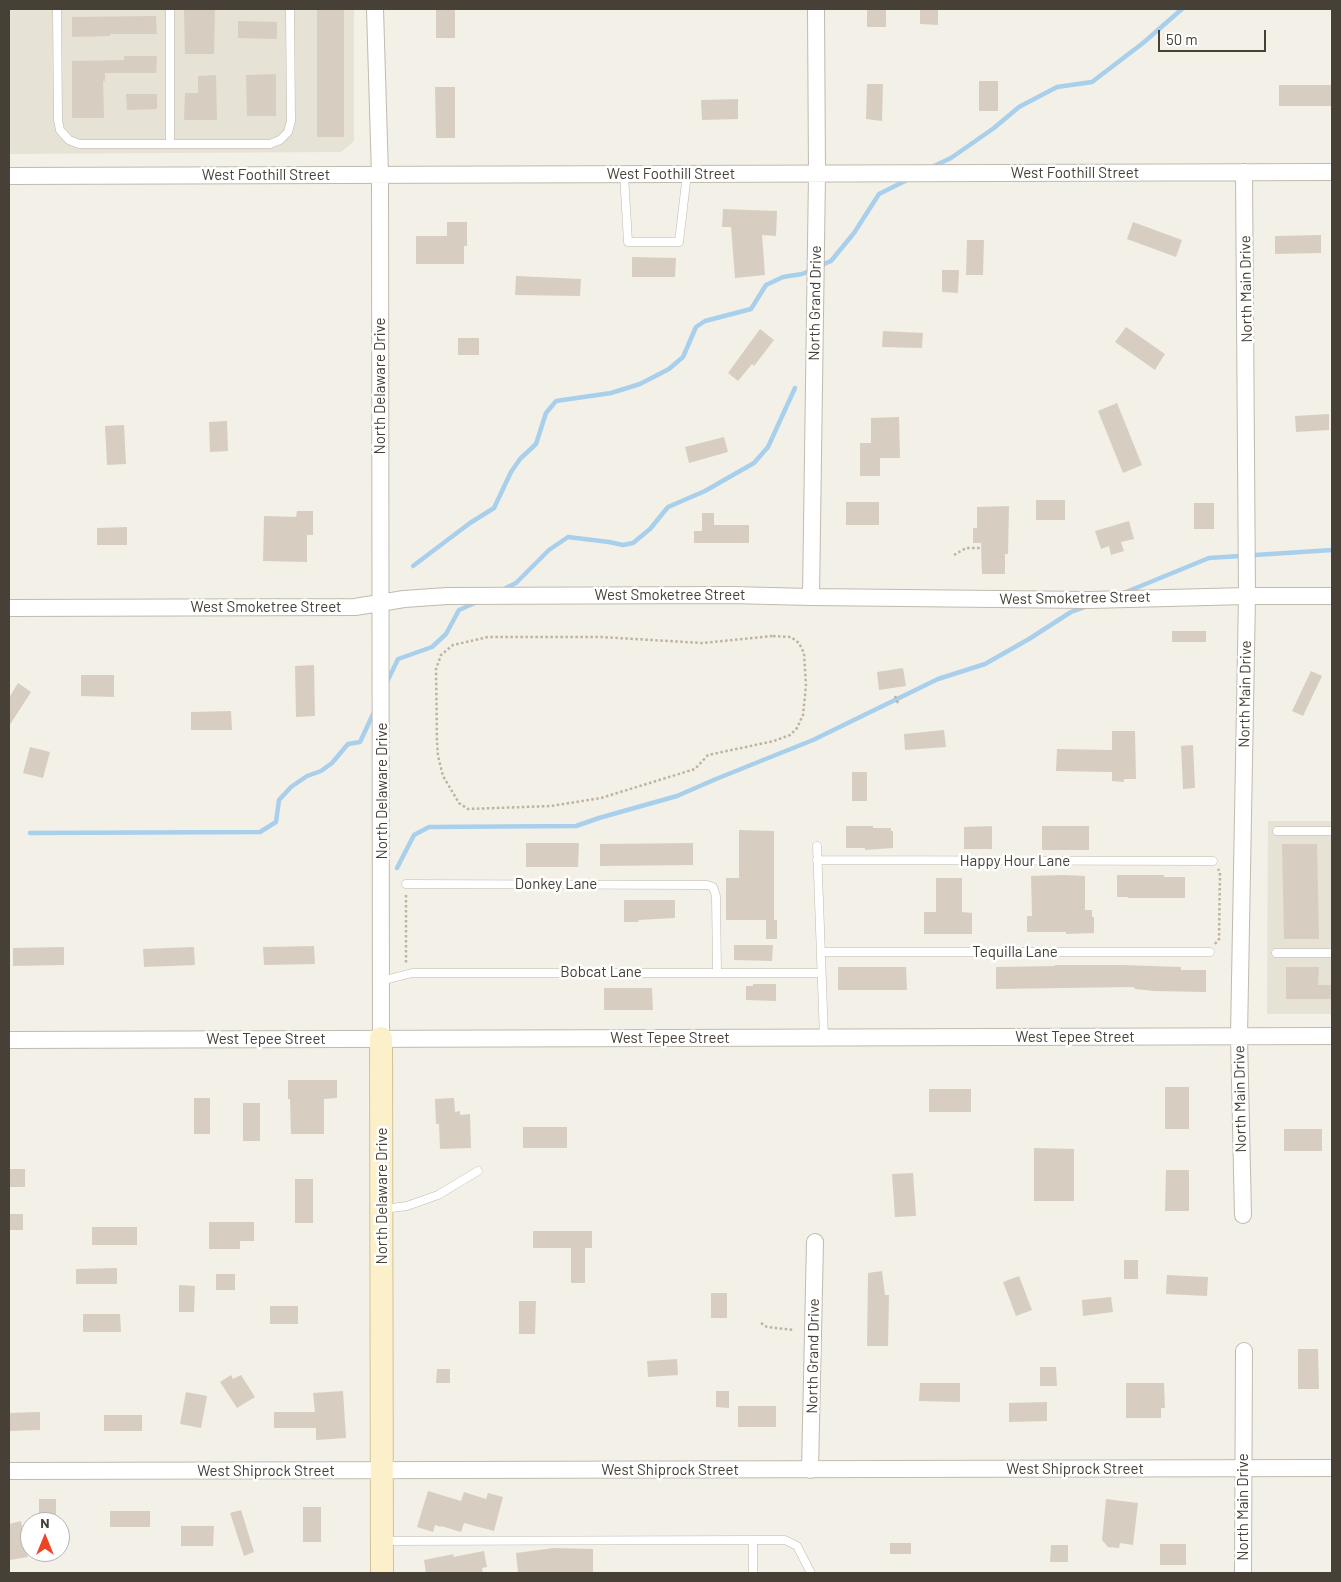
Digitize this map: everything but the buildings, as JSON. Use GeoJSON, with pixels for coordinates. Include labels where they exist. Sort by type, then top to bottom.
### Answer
{"type":"FeatureCollection","features":[{"type":"Feature","properties":{"kind":"street","name":"North Delaware Drive"},"geometry":{"type":"LineString","coordinates":[[375,9],[380,175],[382,1573]]}},
{"type":"Feature","properties":{"kind":"street","name":"North Grand Drive"},"geometry":{"type":"LineString","coordinates":[[811,597],[817,174],[816,9]]}},
{"type":"Feature","properties":{"kind":"street","name":"North Main Drive"},"geometry":{"type":"LineString","coordinates":[[1243,1215],[1239,1036],[1247,596],[1244,172]]}},
{"type":"Feature","properties":{"kind":"street","name":"West Foothill Street"},"geometry":{"type":"LineString","coordinates":[[9,176],[1332,172]]}},
{"type":"Feature","properties":{"kind":"street","name":"West Smoketree Street"},"geometry":{"type":"LineString","coordinates":[[9,608],[355,607],[404,599],[455,596],[731,595],[1088,600],[1332,596]]}},
{"type":"Feature","properties":{"kind":"street","name":"West Tepee Street"},"geometry":{"type":"LineString","coordinates":[[9,1040],[1332,1036]]}},
{"type":"Feature","properties":{"kind":"street","name":"North Grand Drive"},"geometry":{"type":"LineString","coordinates":[[810,1470],[815,1242]]}},
{"type":"Feature","properties":{"kind":"street","name":"North Main Drive"},"geometry":{"type":"LineString","coordinates":[[1243,1573],[1244,1351]]}},
{"type":"Feature","properties":{"kind":"street","name":"West Shiprock Street"},"geometry":{"type":"LineString","coordinates":[[9,1471],[1332,1468]]}},
{"type":"Feature","properties":{"kind":"lane"},"geometry":{"type":"LineString","coordinates":[[57,9],[58,120],[60,130],[69,140],[79,144],[270,144],[280,140],[288,132],[291,121],[290,9]]}},
{"type":"Feature","properties":{"kind":"lane"},"geometry":{"type":"LineString","coordinates":[[170,9],[170,144]]}},
{"type":"Feature","properties":{"kind":"lane"},"geometry":{"type":"LineString","coordinates":[[624,174],[628,242],[679,242],[687,174]]}},
{"type":"Feature","properties":{"kind":"lane"},"geometry":{"type":"LineString","coordinates":[[1277,831],[1332,831]]}},
{"type":"Feature","properties":{"kind":"lane"},"geometry":{"type":"LineString","coordinates":[[817,846],[824,1038]]}},
{"type":"Feature","properties":{"kind":"lane","name":"Happy Hour Lane"},"geometry":{"type":"LineString","coordinates":[[817,860],[1213,861]]}},
{"type":"Feature","properties":{"kind":"lane","name":"Donkey Lane"},"geometry":{"type":"LineString","coordinates":[[406,884],[706,885],[712,887],[716,896],[717,972]]}},
{"type":"Feature","properties":{"kind":"lane","name":"Tequilla Lane"},"geometry":{"type":"LineString","coordinates":[[820,952],[1210,952]]}},
{"type":"Feature","properties":{"kind":"lane"},"geometry":{"type":"LineString","coordinates":[[1276,953],[1332,953]]}},
{"type":"Feature","properties":{"kind":"lane","name":"Bobcat Lane"},"geometry":{"type":"LineString","coordinates":[[381,981],[406,975],[717,972],[821,973]]}},
{"type":"Feature","properties":{"kind":"lane"},"geometry":{"type":"LineString","coordinates":[[382,1209],[407,1206],[432,1197],[478,1171]]}},
{"type":"Feature","properties":{"kind":"lane"},"geometry":{"type":"LineString","coordinates":[[753,1540],[753,1573]]}},
{"type":"Feature","properties":{"kind":"lane"},"geometry":{"type":"LineString","coordinates":[[382,1541],[785,1540],[797,1546],[812,1573]]}},
{"type":"Feature","properties":{"kind":"path"},"geometry":{"type":"LineString","coordinates":[[954,555],[966,548],[982,548]]}},
{"type":"Feature","properties":{"kind":"path"},"geometry":{"type":"LineString","coordinates":[[773,636],[791,637],[799,643],[804,653],[806,686],[803,715],[797,728],[790,735],[774,742],[708,754],[695,769],[602,798],[551,806],[468,809],[459,803],[447,784],[438,756],[436,669],[441,656],[453,645],[488,637],[601,637],[702,643],[773,636]]}},
{"type":"Feature","properties":{"kind":"path"},"geometry":{"type":"LineString","coordinates":[[895,696],[898,703]]}},
{"type":"Feature","properties":{"kind":"path"},"geometry":{"type":"LineString","coordinates":[[1210,952],[1219,939],[1220,872],[1213,861]]}},
{"type":"Feature","properties":{"kind":"path"},"geometry":{"type":"LineString","coordinates":[[406,884],[406,975]]}},
{"type":"Feature","properties":{"kind":"path"},"geometry":{"type":"LineString","coordinates":[[761,1323],[767,1327],[794,1330]]}},
{"type":"Feature","properties":{"kind":"shaded area"},"geometry":{"type":"Polygon","coordinates":[[[9,9],[354,9],[354,141],[341,152],[9,154],[9,9]]]}},
{"type":"Feature","properties":{"kind":"shaded area"},"geometry":{"type":"Polygon","coordinates":[[[1268,821],[1332,821],[1332,1014],[1267,1014],[1268,821]]]}},
{"type":"Feature","properties":{"kind":"waterway"},"geometry":{"type":"LineString","coordinates":[[932,167],[951,158],[994,128],[1019,107],[1057,87],[1092,82],[1143,43],[1182,9]]}},
{"type":"Feature","properties":{"kind":"waterway"},"geometry":{"type":"LineString","coordinates":[[819,266],[831,261],[854,233],[879,194],[909,179]]}},
{"type":"Feature","properties":{"kind":"waterway"},"geometry":{"type":"LineString","coordinates":[[413,566],[470,523],[494,508],[511,472],[520,459],[536,444],[546,413],[556,401],[611,393],[640,384],[669,369],[683,357],[696,327],[705,321],[751,309],[766,285],[783,277],[802,274],[812,270]]}},
{"type":"Feature","properties":{"kind":"waterway"},"geometry":{"type":"LineString","coordinates":[[502,590],[516,583],[549,550],[568,537],[623,545],[633,543],[650,529],[668,507],[705,491],[754,463],[768,447],[795,388]]}},
{"type":"Feature","properties":{"kind":"waterway"},"geometry":{"type":"LineString","coordinates":[[1126,592],[1209,558],[1332,550]]}},
{"type":"Feature","properties":{"kind":"waterway"},"geometry":{"type":"LineString","coordinates":[[386,684],[398,659],[432,647],[446,634],[459,610],[477,602]]}},
{"type":"Feature","properties":{"kind":"waterway"},"geometry":{"type":"LineString","coordinates":[[397,868],[414,835],[429,827],[576,826],[677,796],[813,740],[938,679],[985,664],[1071,612],[1085,607]]}},
{"type":"Feature","properties":{"kind":"waterway"},"geometry":{"type":"LineString","coordinates":[[30,833],[260,832],[276,822],[279,800],[291,787],[332,763],[348,744],[360,742],[375,710]]}}]}
